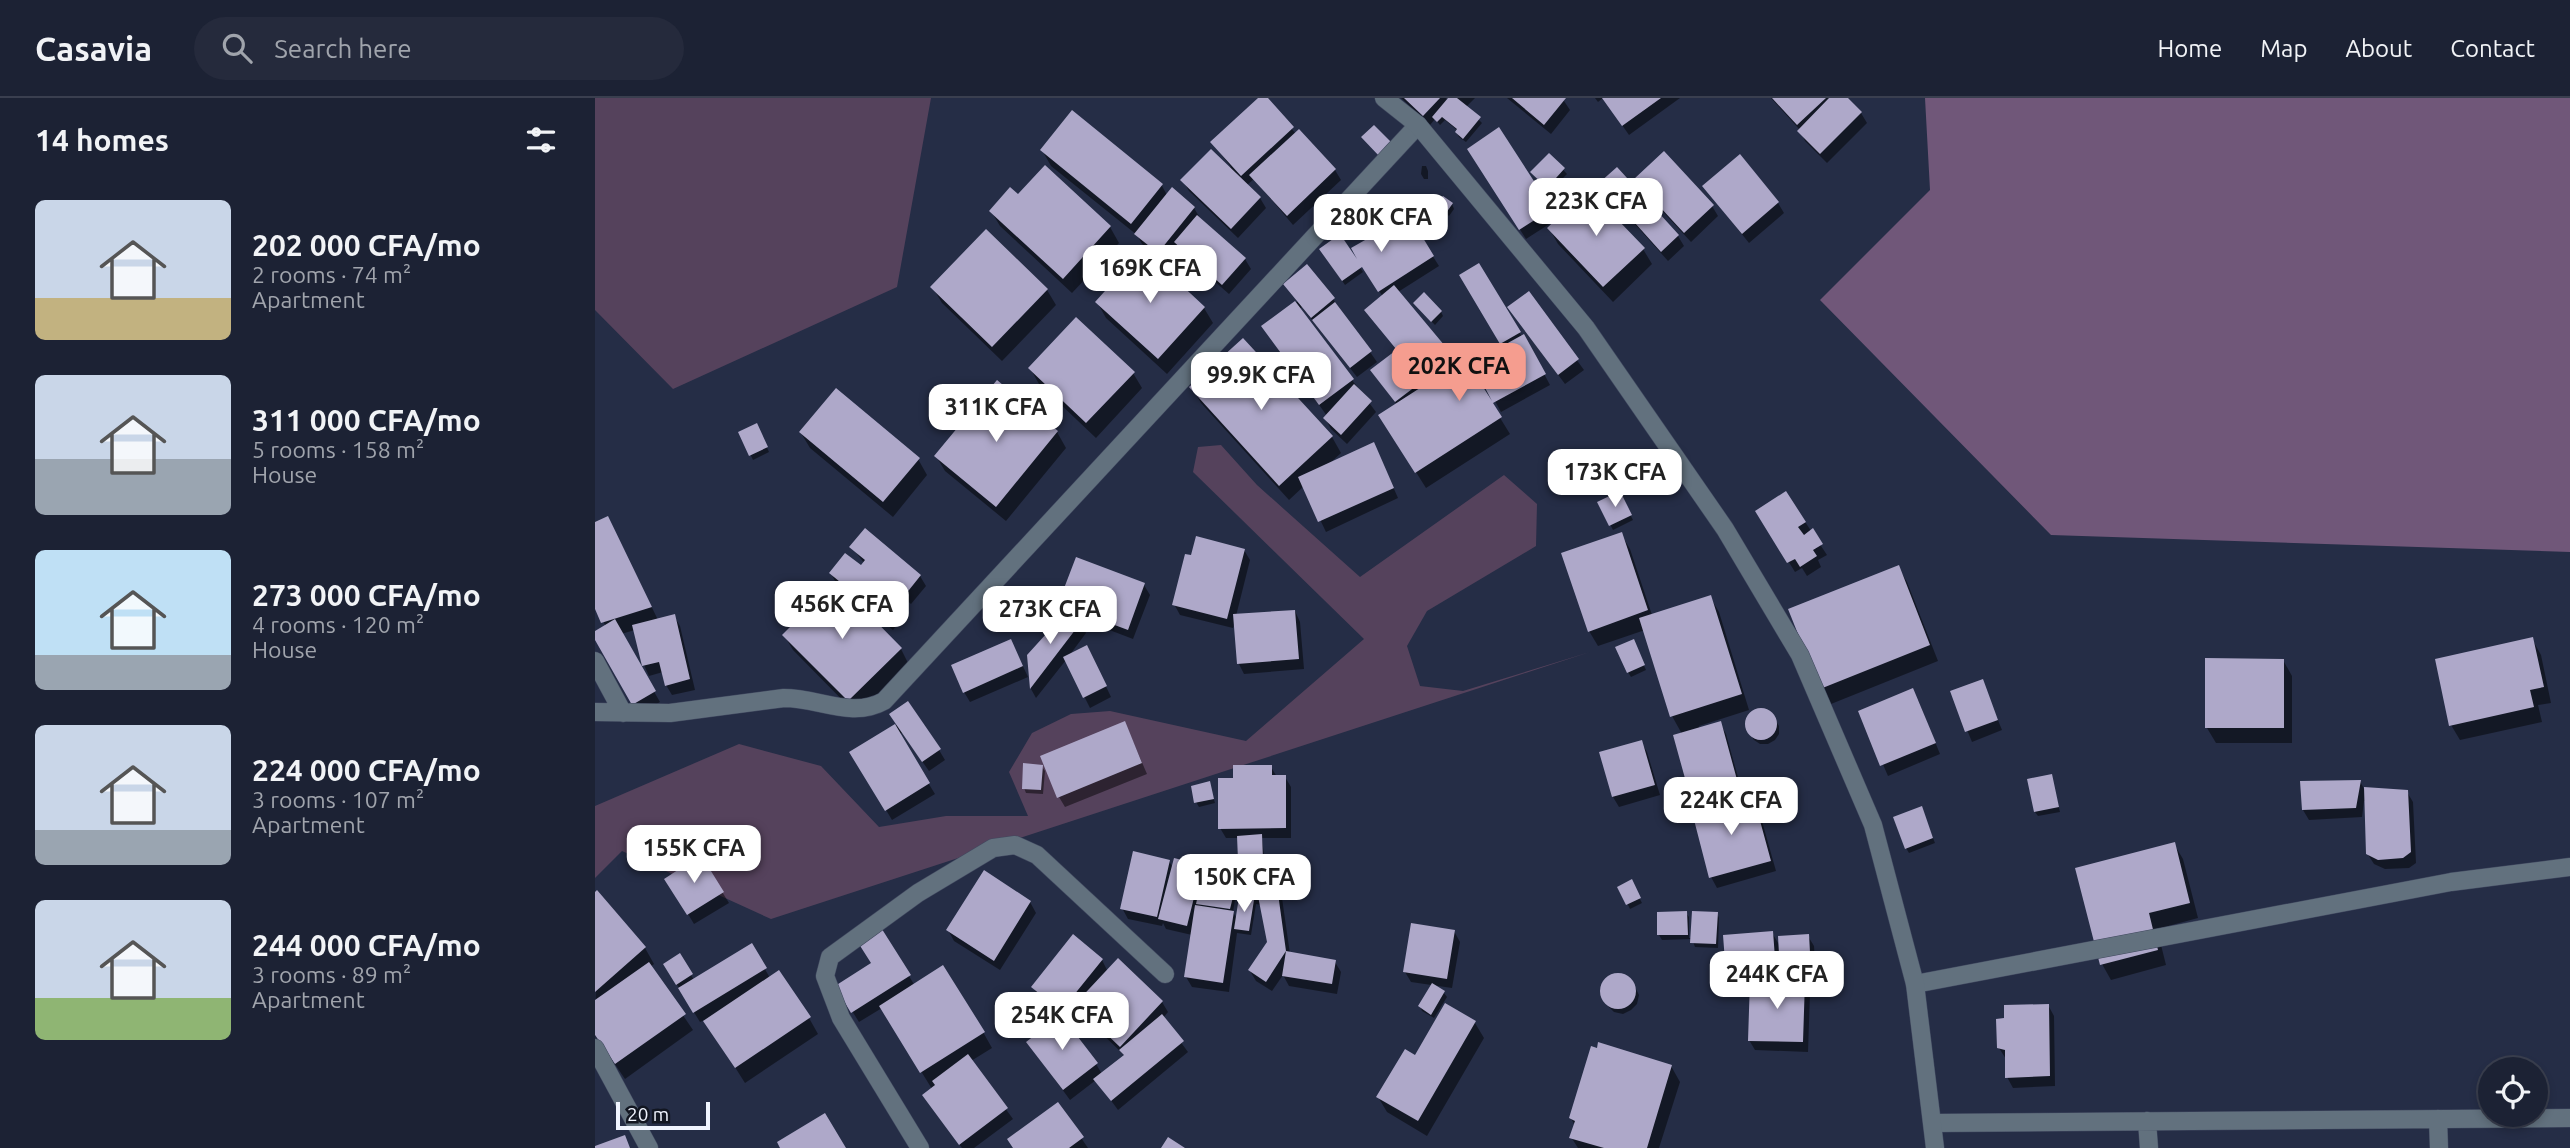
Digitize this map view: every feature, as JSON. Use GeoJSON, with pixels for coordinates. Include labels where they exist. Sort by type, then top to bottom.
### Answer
{"type":"FeatureCollection","features":[{"type":"Feature","properties":{"kind":"street"},"geometry":{"type":"LineString","coordinates":[[1384,98],[1418,125],[1586,328],[1724,529],[1800,655],[1873,825],[1915,984],[1935,1148]]}},
{"type":"Feature","properties":{"kind":"street"},"geometry":{"type":"LineString","coordinates":[[595,712],[702,710],[785,698],[807,699],[843,709],[864,709],[884,701],[1418,125]]}},
{"type":"Feature","properties":{"kind":"street"},"geometry":{"type":"LineString","coordinates":[[595,661],[623,713]]}},
{"type":"Feature","properties":{"kind":"street"},"geometry":{"type":"LineString","coordinates":[[920,1148],[841,1018],[825,976],[830,957],[918,893],[993,848],[1015,845],[1037,855],[1165,974]]}},
{"type":"Feature","properties":{"kind":"street"},"geometry":{"type":"LineString","coordinates":[[1915,984],[2452,882],[2570,867]]}},
{"type":"Feature","properties":{"kind":"street"},"geometry":{"type":"LineString","coordinates":[[595,1048],[649,1148]]}},
{"type":"Feature","properties":{"kind":"street"},"geometry":{"type":"LineString","coordinates":[[1933,1123],[2570,1118]]}},
{"type":"Feature","properties":{"kind":"street"},"geometry":{"type":"LineString","coordinates":[[2438,1119],[2439,1148]]}},
{"type":"Feature","properties":{"kind":"street"},"geometry":{"type":"LineString","coordinates":[[2147,1121],[2149,1148]]}},
{"type":"Feature","properties":{"kind":"shaded area"},"geometry":{"type":"Polygon","coordinates":[[[595,98],[931,98],[897,287],[673,389],[595,310],[595,98]]]}},
{"type":"Feature","properties":{"kind":"shaded area"},"geometry":{"type":"Polygon","coordinates":[[[1925,98],[2570,98],[2570,552],[2051,535],[1820,300],[1930,190],[1925,98]]]}},
{"type":"Feature","properties":{"kind":"shaded area"},"geometry":{"type":"Polygon","coordinates":[[[1221,445],[1257,485],[1360,577],[1504,475],[1537,504],[1536,546],[1427,611],[1407,646],[1420,686],[1463,691],[1590,652],[771,919],[622,851],[595,878],[595,806],[739,744],[821,766],[879,827],[946,816],[1028,816],[1009,772],[1032,733],[1071,714],[1110,711],[1246,741],[1364,639],[1193,472],[1198,447],[1221,445]]]}},
{"type":"Feature","properties":{"kind":"building"},"geometry":{"type":"Polygon","coordinates":[[[1258,98],[1268,98],[1294,127],[1241,176],[1210,142],[1258,98]]]}},
{"type":"Feature","properties":{"kind":"building"},"geometry":{"type":"Polygon","coordinates":[[[1404,98],[1440,98],[1423,116],[1404,98]]]}},
{"type":"Feature","properties":{"kind":"building"},"geometry":{"type":"Polygon","coordinates":[[[1448,98],[1457,98],[1481,117],[1463,139],[1455,132],[1457,129],[1442,117],[1437,122],[1432,117],[1448,98]]]}},
{"type":"Feature","properties":{"kind":"building"},"geometry":{"type":"Polygon","coordinates":[[[1512,98],[1566,98],[1544,125],[1512,98]]]}},
{"type":"Feature","properties":{"kind":"building"},"geometry":{"type":"Polygon","coordinates":[[[1602,98],[1661,98],[1622,126],[1602,98]]]}},
{"type":"Feature","properties":{"kind":"building"},"geometry":{"type":"Polygon","coordinates":[[[1772,98],[1826,98],[1797,125],[1772,98]]]}},
{"type":"Feature","properties":{"kind":"building"},"geometry":{"type":"Polygon","coordinates":[[[1829,98],[1848,98],[1862,112],[1820,154],[1797,131],[1829,98]]]}},
{"type":"Feature","properties":{"kind":"building"},"geometry":{"type":"Polygon","coordinates":[[[1072,110],[1163,184],[1131,224],[1040,150],[1072,110]]]}},
{"type":"Feature","properties":{"kind":"building"},"geometry":{"type":"Polygon","coordinates":[[[1374,125],[1393,144],[1380,157],[1361,137],[1374,125]]]}},
{"type":"Feature","properties":{"kind":"building"},"geometry":{"type":"Polygon","coordinates":[[[1499,127],[1552,209],[1519,230],[1467,149],[1499,127]]]}},
{"type":"Feature","properties":{"kind":"building"},"geometry":{"type":"Polygon","coordinates":[[[1299,129],[1336,169],[1287,216],[1249,175],[1299,129]]]}},
{"type":"Feature","properties":{"kind":"building"},"geometry":{"type":"Polygon","coordinates":[[[1211,149],[1261,197],[1231,229],[1180,180],[1211,149]]]}},
{"type":"Feature","properties":{"kind":"building"},"geometry":{"type":"Polygon","coordinates":[[[1664,151],[1714,205],[1684,233],[1634,179],[1664,151]]]}},
{"type":"Feature","properties":{"kind":"building"},"geometry":{"type":"Polygon","coordinates":[[[1549,153],[1565,168],[1547,188],[1530,172],[1549,153]]]}},
{"type":"Feature","properties":{"kind":"building"},"geometry":{"type":"Polygon","coordinates":[[[1740,154],[1779,202],[1742,234],[1702,186],[1740,154]]]}},
{"type":"Feature","properties":{"kind":"building"},"geometry":{"type":"Polygon","coordinates":[[[1045,165],[1111,226],[1063,279],[989,211],[1010,187],[1018,194],[1045,165]]]}},
{"type":"Feature","properties":{"kind":"building"},"geometry":{"type":"Polygon","coordinates":[[[1617,167],[1679,235],[1661,252],[1599,183],[1617,167]]]}},
{"type":"Feature","properties":{"kind":"building"},"geometry":{"type":"Polygon","coordinates":[[[1172,187],[1195,207],[1158,253],[1134,234],[1172,187]]]}},
{"type":"Feature","properties":{"kind":"building"},"geometry":{"type":"Polygon","coordinates":[[[1588,189],[1645,248],[1603,287],[1547,228],[1588,189]]]}},
{"type":"Feature","properties":{"kind":"building"},"geometry":{"type":"Polygon","coordinates":[[[1443,196],[1453,203],[1446,213],[1436,206],[1443,196]]]}},
{"type":"Feature","properties":{"kind":"building"},"geometry":{"type":"Polygon","coordinates":[[[1197,215],[1246,258],[1222,285],[1174,242],[1197,215]]]}},
{"type":"Feature","properties":{"kind":"building"},"geometry":{"type":"Polygon","coordinates":[[[1409,215],[1434,256],[1378,292],[1362,267],[1342,281],[1319,249],[1340,234],[1357,259],[1351,248],[1409,215]]]}},
{"type":"Feature","properties":{"kind":"building"},"geometry":{"type":"Polygon","coordinates":[[[986,229],[1048,289],[992,347],[930,287],[986,229]]]}},
{"type":"Feature","properties":{"kind":"building"},"geometry":{"type":"Polygon","coordinates":[[[1145,251],[1205,307],[1158,359],[1095,302],[1145,251]]]}},
{"type":"Feature","properties":{"kind":"building"},"geometry":{"type":"Polygon","coordinates":[[[1479,263],[1521,332],[1500,344],[1459,275],[1479,263]]]}},
{"type":"Feature","properties":{"kind":"building"},"geometry":{"type":"Polygon","coordinates":[[[1307,264],[1335,298],[1311,318],[1283,284],[1307,264]]]}},
{"type":"Feature","properties":{"kind":"building"},"geometry":{"type":"Polygon","coordinates":[[[1394,285],[1455,358],[1424,383],[1364,310],[1394,285]]]}},
{"type":"Feature","properties":{"kind":"building"},"geometry":{"type":"Polygon","coordinates":[[[1529,291],[1579,359],[1558,375],[1507,307],[1529,291]]]}},
{"type":"Feature","properties":{"kind":"building"},"geometry":{"type":"Polygon","coordinates":[[[1424,292],[1442,311],[1431,322],[1413,303],[1424,292]]]}},
{"type":"Feature","properties":{"kind":"building"},"geometry":{"type":"Polygon","coordinates":[[[1295,301],[1354,379],[1319,405],[1261,326],[1295,301]]]}},
{"type":"Feature","properties":{"kind":"building"},"geometry":{"type":"Polygon","coordinates":[[[1335,302],[1372,351],[1350,368],[1312,320],[1335,302]]]}},
{"type":"Feature","properties":{"kind":"building"},"geometry":{"type":"Polygon","coordinates":[[[1076,317],[1135,372],[1086,423],[1028,368],[1076,317]]]}},
{"type":"Feature","properties":{"kind":"building"},"geometry":{"type":"Polygon","coordinates":[[[1524,334],[1546,374],[1493,403],[1502,417],[1415,473],[1378,415],[1465,359],[1492,401],[1472,363],[1524,334]]]}},
{"type":"Feature","properties":{"kind":"building"},"geometry":{"type":"Polygon","coordinates":[[[1243,338],[1333,436],[1279,486],[1189,387],[1243,338]]]}},
{"type":"Feature","properties":{"kind":"building"},"geometry":{"type":"Polygon","coordinates":[[[1395,351],[1420,383],[1395,402],[1370,370],[1395,351]]]}},
{"type":"Feature","properties":{"kind":"building"},"geometry":{"type":"Polygon","coordinates":[[[997,380],[1058,431],[996,507],[934,456],[997,380]]]}},
{"type":"Feature","properties":{"kind":"building"},"geometry":{"type":"Polygon","coordinates":[[[1354,384],[1372,401],[1341,435],[1323,418],[1354,384]]]}},
{"type":"Feature","properties":{"kind":"building"},"geometry":{"type":"Polygon","coordinates":[[[836,388],[920,458],[883,502],[799,432],[836,388]]]}},
{"type":"Feature","properties":{"kind":"building"},"geometry":{"type":"Polygon","coordinates":[[[757,423],[768,447],[749,456],[738,432],[757,423]]]}},
{"type":"Feature","properties":{"kind":"building"},"geometry":{"type":"Polygon","coordinates":[[[1374,442],[1394,488],[1318,522],[1298,477],[1374,442]]]}},
{"type":"Feature","properties":{"kind":"building"},"geometry":{"type":"Polygon","coordinates":[[[1620,491],[1632,515],[1609,526],[1597,502],[1620,491]]]}},
{"type":"Feature","properties":{"kind":"building"},"geometry":{"type":"Polygon","coordinates":[[[1786,491],[1806,522],[1798,527],[1804,535],[1813,528],[1823,544],[1813,550],[1817,556],[1800,567],[1795,559],[1787,563],[1755,511],[1786,491]]]}},
{"type":"Feature","properties":{"kind":"building"},"geometry":{"type":"Polygon","coordinates":[[[608,516],[652,607],[601,623],[595,609],[595,522],[608,516]]]}},
{"type":"Feature","properties":{"kind":"building"},"geometry":{"type":"Polygon","coordinates":[[[865,528],[921,575],[905,595],[889,581],[879,593],[897,608],[887,620],[829,573],[845,553],[861,565],[865,560],[849,547],[865,528]]]}},
{"type":"Feature","properties":{"kind":"building"},"geometry":{"type":"Polygon","coordinates":[[[1622,532],[1648,610],[1588,632],[1561,553],[1622,532]]]}},
{"type":"Feature","properties":{"kind":"building"},"geometry":{"type":"Polygon","coordinates":[[[1196,536],[1245,549],[1227,619],[1172,605],[1185,554],[1191,555],[1196,536]]]}},
{"type":"Feature","properties":{"kind":"building"},"geometry":{"type":"Polygon","coordinates":[[[1076,557],[1145,583],[1128,630],[1058,604],[1076,557]]]}},
{"type":"Feature","properties":{"kind":"building"},"geometry":{"type":"Polygon","coordinates":[[[1899,565],[1930,645],[1820,689],[1788,609],[1899,565]]]}},
{"type":"Feature","properties":{"kind":"building"},"geometry":{"type":"Polygon","coordinates":[[[836,581],[902,648],[848,701],[782,635],[836,581]]]}},
{"type":"Feature","properties":{"kind":"building"},"geometry":{"type":"Polygon","coordinates":[[[1711,595],[1742,694],[1670,717],[1639,618],[1711,595]]]}},
{"type":"Feature","properties":{"kind":"building"},"geometry":{"type":"Polygon","coordinates":[[[1295,610],[1299,659],[1237,664],[1233,614],[1295,610]]]}},
{"type":"Feature","properties":{"kind":"building"},"geometry":{"type":"Polygon","coordinates":[[[1066,612],[1082,621],[1030,689],[1027,655],[1066,612]]]}},
{"type":"Feature","properties":{"kind":"building"},"geometry":{"type":"Polygon","coordinates":[[[675,614],[690,679],[665,686],[659,662],[642,666],[632,625],[675,614]]]}},
{"type":"Feature","properties":{"kind":"building"},"geometry":{"type":"Polygon","coordinates":[[[615,619],[656,691],[632,705],[595,640],[595,631],[615,619]]]}},
{"type":"Feature","properties":{"kind":"building"},"geometry":{"type":"Polygon","coordinates":[[[2533,637],[2544,687],[2530,690],[2534,707],[2449,726],[2435,659],[2533,637]]]}},
{"type":"Feature","properties":{"kind":"building"},"geometry":{"type":"Polygon","coordinates":[[[1011,639],[1023,666],[963,693],[951,665],[1011,639]]]}},
{"type":"Feature","properties":{"kind":"building"},"geometry":{"type":"Polygon","coordinates":[[[1634,639],[1645,665],[1627,673],[1615,647],[1634,639]]]}},
{"type":"Feature","properties":{"kind":"building"},"geometry":{"type":"Polygon","coordinates":[[[1087,645],[1107,686],[1083,698],[1063,657],[1087,645]]]}},
{"type":"Feature","properties":{"kind":"building"},"geometry":{"type":"Polygon","coordinates":[[[2205,658],[2284,659],[2284,728],[2205,728],[2205,658]]]}},
{"type":"Feature","properties":{"kind":"building"},"geometry":{"type":"Polygon","coordinates":[[[1983,679],[1998,720],[1965,732],[1950,691],[1983,679]]]}},
{"type":"Feature","properties":{"kind":"building"},"geometry":{"type":"Polygon","coordinates":[[[1913,688],[1936,743],[1880,766],[1858,711],[1913,688]]]}},
{"type":"Feature","properties":{"kind":"building"},"geometry":{"type":"Polygon","coordinates":[[[908,701],[941,749],[922,762],[889,714],[908,701]]]}},
{"type":"Feature","properties":{"kind":"building"},"geometry":{"type":"Polygon","coordinates":[[[1761,708],[1773,712],[1777,724],[1773,736],[1761,740],[1749,736],[1745,724],[1749,712],[1761,708]]]}},
{"type":"Feature","properties":{"kind":"building"},"geometry":{"type":"Polygon","coordinates":[[[1125,721],[1142,763],[1057,798],[1040,756],[1125,721]]]}},
{"type":"Feature","properties":{"kind":"building"},"geometry":{"type":"Polygon","coordinates":[[[1721,721],[1739,787],[1691,800],[1673,735],[1721,721]]]}},
{"type":"Feature","properties":{"kind":"building"},"geometry":{"type":"Polygon","coordinates":[[[895,724],[930,783],[885,811],[849,752],[895,724]]]}},
{"type":"Feature","properties":{"kind":"building"},"geometry":{"type":"Polygon","coordinates":[[[1642,740],[1655,785],[1612,797],[1599,752],[1642,740]]]}},
{"type":"Feature","properties":{"kind":"building"},"geometry":{"type":"Polygon","coordinates":[[[1023,763],[1043,765],[1041,790],[1022,789],[1023,763]]]}},
{"type":"Feature","properties":{"kind":"building"},"geometry":{"type":"Polygon","coordinates":[[[1233,765],[1272,765],[1272,775],[1286,775],[1286,828],[1218,829],[1218,778],[1233,778],[1233,765]]]}},
{"type":"Feature","properties":{"kind":"building"},"geometry":{"type":"Polygon","coordinates":[[[2052,774],[2059,807],[2034,812],[2027,779],[2052,774]]]}},
{"type":"Feature","properties":{"kind":"building"},"geometry":{"type":"Polygon","coordinates":[[[2361,780],[2356,808],[2302,810],[2300,781],[2361,780]]]}},
{"type":"Feature","properties":{"kind":"building"},"geometry":{"type":"Polygon","coordinates":[[[1210,781],[1214,799],[1194,803],[1191,786],[1210,781]]]}},
{"type":"Feature","properties":{"kind":"building"},"geometry":{"type":"Polygon","coordinates":[[[2364,787],[2408,790],[2411,852],[2403,858],[2378,860],[2366,854],[2364,787]]]}},
{"type":"Feature","properties":{"kind":"building"},"geometry":{"type":"Polygon","coordinates":[[[1753,795],[1771,861],[1709,878],[1692,812],[1753,795]]]}},
{"type":"Feature","properties":{"kind":"building"},"geometry":{"type":"Polygon","coordinates":[[[1922,806],[1933,838],[1905,849],[1893,817],[1922,806]]]}},
{"type":"Feature","properties":{"kind":"building"},"geometry":{"type":"Polygon","coordinates":[[[1262,834],[1263,859],[1238,860],[1237,836],[1262,834]]]}},
{"type":"Feature","properties":{"kind":"building"},"geometry":{"type":"Polygon","coordinates":[[[2175,842],[2190,903],[2149,913],[2158,950],[2100,965],[2075,868],[2175,842]]]}},
{"type":"Feature","properties":{"kind":"building"},"geometry":{"type":"Polygon","coordinates":[[[1133,851],[1170,860],[1157,917],[1120,909],[1133,851]]]}},
{"type":"Feature","properties":{"kind":"building"},"geometry":{"type":"Polygon","coordinates":[[[701,855],[724,892],[687,915],[664,879],[701,855]]]}},
{"type":"Feature","properties":{"kind":"building"},"geometry":{"type":"Polygon","coordinates":[[[1174,858],[1202,865],[1187,926],[1158,919],[1174,858]]]}},
{"type":"Feature","properties":{"kind":"building"},"geometry":{"type":"Polygon","coordinates":[[[1213,867],[1276,879],[1286,951],[1266,982],[1248,970],[1267,942],[1258,896],[1225,890],[1234,893],[1230,909],[1196,904],[1200,885],[1209,887],[1213,867]]]}},
{"type":"Feature","properties":{"kind":"building"},"geometry":{"type":"Polygon","coordinates":[[[984,870],[1031,901],[994,961],[946,930],[984,870]]]}},
{"type":"Feature","properties":{"kind":"building"},"geometry":{"type":"Polygon","coordinates":[[[1632,879],[1641,898],[1626,905],[1617,887],[1632,879]]]}},
{"type":"Feature","properties":{"kind":"building"},"geometry":{"type":"Polygon","coordinates":[[[597,890],[646,947],[595,992],[595,892],[597,890]]]}},
{"type":"Feature","properties":{"kind":"building"},"geometry":{"type":"Polygon","coordinates":[[[1239,897],[1254,900],[1249,931],[1234,929],[1239,897]]]}},
{"type":"Feature","properties":{"kind":"building"},"geometry":{"type":"Polygon","coordinates":[[[1195,905],[1234,911],[1223,983],[1184,977],[1195,905]]]}},
{"type":"Feature","properties":{"kind":"building"},"geometry":{"type":"Polygon","coordinates":[[[1687,911],[1688,935],[1657,935],[1657,912],[1687,911]]]}},
{"type":"Feature","properties":{"kind":"building"},"geometry":{"type":"Polygon","coordinates":[[[1692,911],[1718,912],[1716,944],[1690,943],[1692,911]]]}},
{"type":"Feature","properties":{"kind":"building"},"geometry":{"type":"Polygon","coordinates":[[[1411,923],[1455,930],[1447,979],[1403,972],[1411,923]]]}},
{"type":"Feature","properties":{"kind":"building"},"geometry":{"type":"Polygon","coordinates":[[[880,926],[911,975],[851,1013],[835,986],[871,963],[857,941],[880,926]]]}},
{"type":"Feature","properties":{"kind":"building"},"geometry":{"type":"Polygon","coordinates":[[[1773,931],[1776,972],[1726,975],[1723,935],[1773,931]]]}},
{"type":"Feature","properties":{"kind":"building"},"geometry":{"type":"Polygon","coordinates":[[[1073,934],[1103,959],[1061,1011],[1031,987],[1073,934]]]}},
{"type":"Feature","properties":{"kind":"building"},"geometry":{"type":"Polygon","coordinates":[[[1809,934],[1811,971],[1780,973],[1778,936],[1809,934]]]}},
{"type":"Feature","properties":{"kind":"building"},"geometry":{"type":"Polygon","coordinates":[[[752,943],[767,968],[693,1013],[678,988],[752,943]]]}},
{"type":"Feature","properties":{"kind":"building"},"geometry":{"type":"Polygon","coordinates":[[[1286,951],[1336,960],[1332,984],[1282,976],[1286,951]]]}},
{"type":"Feature","properties":{"kind":"building"},"geometry":{"type":"Polygon","coordinates":[[[680,953],[693,974],[676,985],[663,964],[680,953]]]}},
{"type":"Feature","properties":{"kind":"building"},"geometry":{"type":"Polygon","coordinates":[[[1118,958],[1163,1001],[1120,1047],[1075,1004],[1118,958]]]}},
{"type":"Feature","properties":{"kind":"building"},"geometry":{"type":"Polygon","coordinates":[[[649,962],[686,1014],[615,1064],[595,1035],[595,1000],[649,962]]]}},
{"type":"Feature","properties":{"kind":"building"},"geometry":{"type":"Polygon","coordinates":[[[943,965],[985,1032],[920,1073],[879,1006],[943,965]]]}},
{"type":"Feature","properties":{"kind":"building"},"geometry":{"type":"Polygon","coordinates":[[[779,970],[811,1017],[735,1068],[703,1021],[779,970]]]}},
{"type":"Feature","properties":{"kind":"building"},"geometry":{"type":"Polygon","coordinates":[[[1618,973],[1631,978],[1636,991],[1631,1004],[1618,1009],[1605,1004],[1600,991],[1605,978],[1618,973]]]}},
{"type":"Feature","properties":{"kind":"building"},"geometry":{"type":"Polygon","coordinates":[[[1750,980],[1805,981],[1803,1042],[1748,1041],[1750,980]]]}},
{"type":"Feature","properties":{"kind":"building"},"geometry":{"type":"Polygon","coordinates":[[[1432,983],[1445,991],[1431,1015],[1418,1006],[1432,983]]]}},
{"type":"Feature","properties":{"kind":"building"},"geometry":{"type":"Polygon","coordinates":[[[1445,1003],[1476,1021],[1418,1121],[1376,1097],[1405,1049],[1415,1055],[1445,1003]]]}},
{"type":"Feature","properties":{"kind":"building"},"geometry":{"type":"Polygon","coordinates":[[[2049,1004],[2050,1076],[2005,1078],[2005,1050],[1997,1048],[1996,1019],[2004,1018],[2004,1005],[2049,1004]]]}},
{"type":"Feature","properties":{"kind":"building"},"geometry":{"type":"Polygon","coordinates":[[[1162,1014],[1184,1041],[1111,1101],[1093,1079],[1124,1055],[1119,1050],[1162,1014]]]}},
{"type":"Feature","properties":{"kind":"building"},"geometry":{"type":"Polygon","coordinates":[[[1061,1015],[1098,1063],[1063,1090],[1026,1042],[1061,1015]]]}},
{"type":"Feature","properties":{"kind":"building"},"geometry":{"type":"Polygon","coordinates":[[[1598,1042],[1672,1065],[1647,1148],[1604,1148],[1569,1138],[1575,1121],[1569,1118],[1591,1046],[1597,1048],[1598,1042]]]}},
{"type":"Feature","properties":{"kind":"building"},"geometry":{"type":"Polygon","coordinates":[[[968,1054],[1008,1108],[959,1145],[922,1095],[935,1085],[932,1081],[968,1054]]]}},
{"type":"Feature","properties":{"kind":"building"},"geometry":{"type":"Polygon","coordinates":[[[1058,1102],[1084,1137],[1069,1148],[1013,1148],[1007,1139],[1058,1102]]]}},
{"type":"Feature","properties":{"kind":"building"},"geometry":{"type":"Polygon","coordinates":[[[825,1113],[846,1148],[780,1148],[777,1142],[825,1113]]]}},
{"type":"Feature","properties":{"kind":"building"},"geometry":{"type":"Polygon","coordinates":[[[625,1135],[630,1148],[595,1148],[595,1146],[625,1135]]]}},
{"type":"Feature","properties":{"kind":"building"},"geometry":{"type":"Polygon","coordinates":[[[1168,1137],[1185,1148],[1161,1148],[1168,1137]]]}}]}
